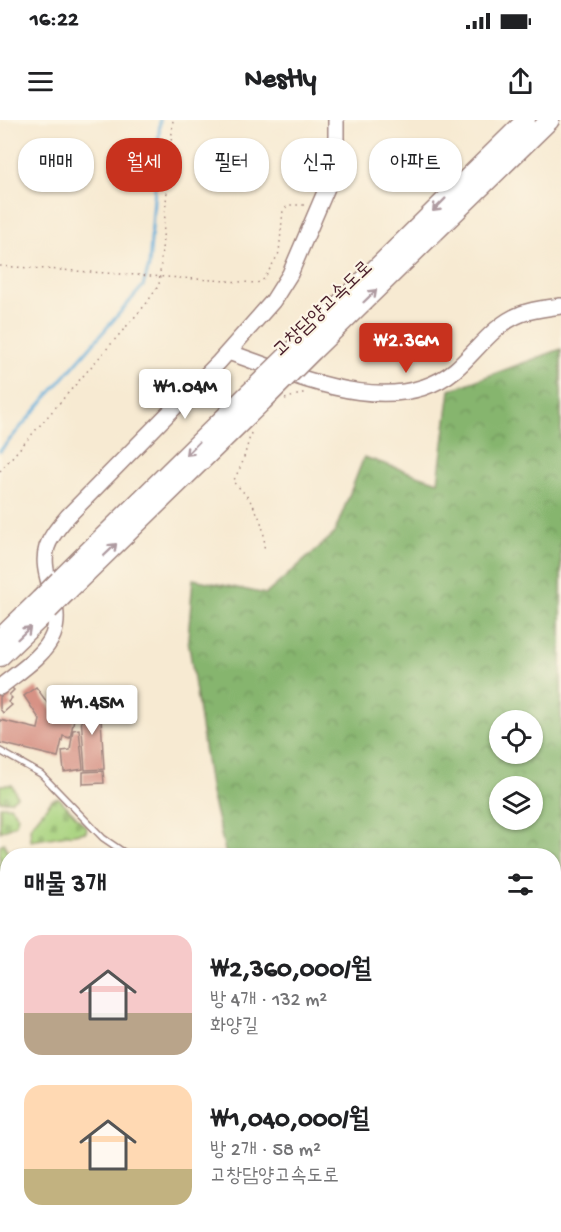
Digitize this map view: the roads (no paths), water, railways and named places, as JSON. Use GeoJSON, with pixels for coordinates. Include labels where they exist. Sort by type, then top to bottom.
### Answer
{"type":"FeatureCollection","features":[{"type":"Feature","properties":{"kind":"highway","name":"고창담양고속도로"},"geometry":{"type":"LineString","coordinates":[[307,347],[526,120]]}},
{"type":"Feature","properties":{"kind":"highway","name":"고창담양고속도로"},"geometry":{"type":"LineString","coordinates":[[0,638],[64,586],[307,347],[550,120]]}},
{"type":"Feature","properties":{"kind":"highway","name":"고창담양고속도로"},"geometry":{"type":"LineString","coordinates":[[0,657],[44,604]]}},
{"type":"Feature","properties":{"kind":"street"},"geometry":{"type":"LineString","coordinates":[[0,687],[40,652],[53,634],[57,612],[46,557],[51,538],[68,516],[228,352],[283,286],[320,207],[335,167],[336,120]]}},
{"type":"Feature","properties":{"kind":"street"},"geometry":{"type":"LineString","coordinates":[[228,352],[354,391],[397,392],[447,376],[511,318],[529,311],[561,306]]}},
{"type":"Feature","properties":{"kind":"lane"},"geometry":{"type":"LineString","coordinates":[[0,751],[41,774],[103,838],[118,848]]}},
{"type":"Feature","properties":{"kind":"waterway"},"geometry":{"type":"LineString","coordinates":[[0,451],[143,286],[149,266],[160,120]]}}]}
